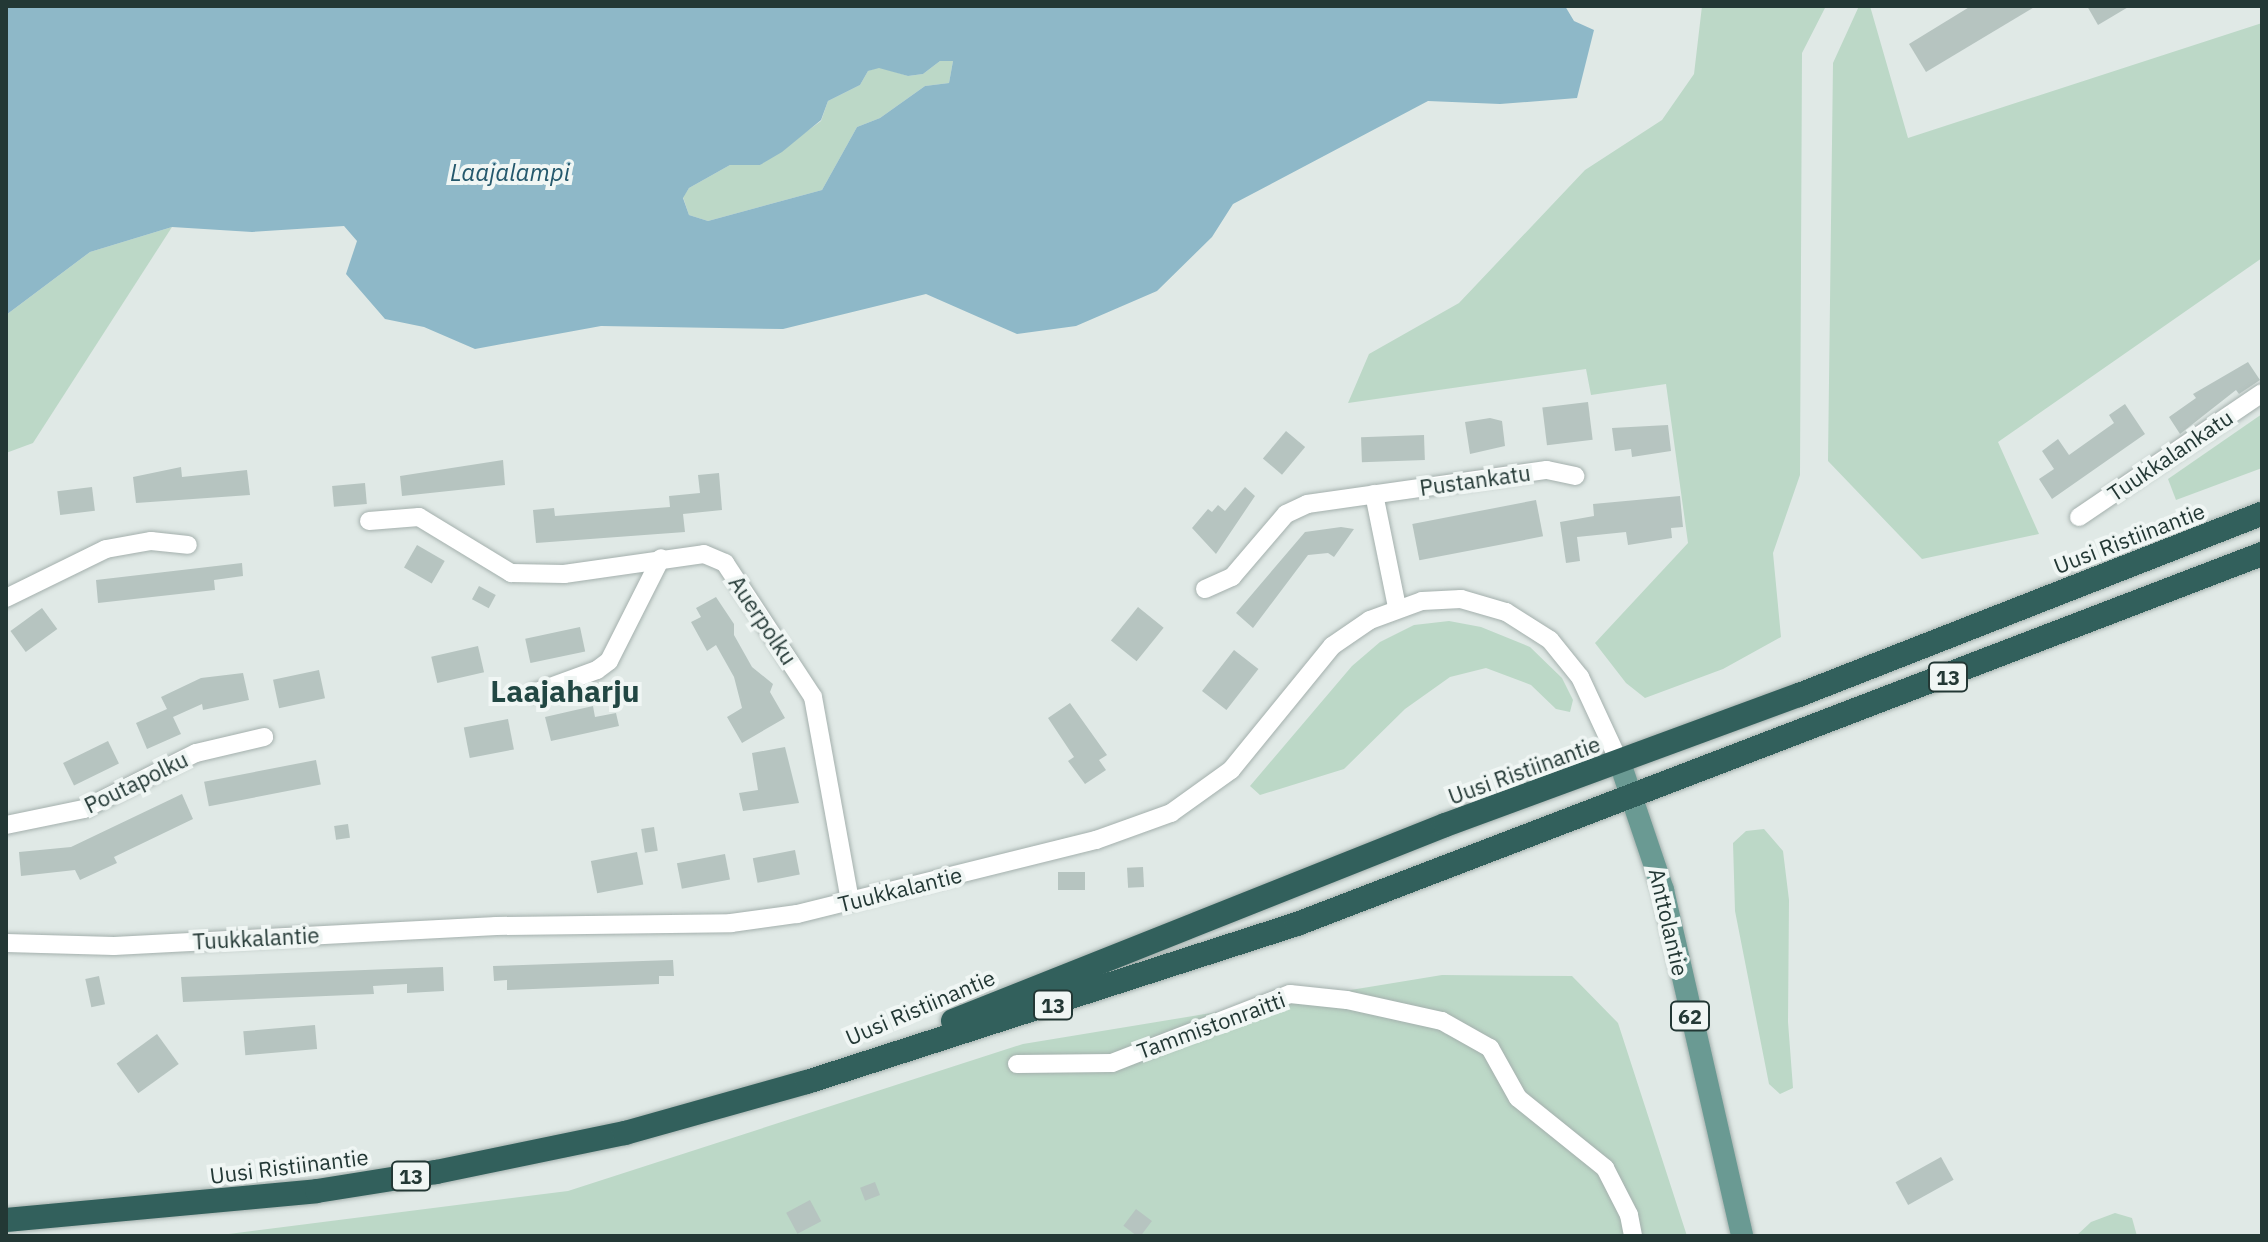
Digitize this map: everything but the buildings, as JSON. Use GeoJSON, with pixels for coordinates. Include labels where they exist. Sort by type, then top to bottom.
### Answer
{"type":"FeatureCollection","features":[{"type":"Feature","properties":{"kind":"highway","name":"Uusi Ristiinantie"},"geometry":{"type":"LineString","coordinates":[[807,1082],[1213,916],[1620,763],[2262,514]]}},
{"type":"Feature","properties":{"kind":"highway","name":"Uusi Ristiinantie"},"geometry":{"type":"LineString","coordinates":[[6,1220],[317,1191],[436,1172],[625,1133],[807,1082],[1297,924],[2262,554]]}},
{"type":"Feature","properties":{"kind":"main road","name":"62"},"geometry":{"type":"LineString","coordinates":[[1620,763],[1633,797]]}},
{"type":"Feature","properties":{"kind":"main road","name":"Anttolantie"},"geometry":{"type":"LineString","coordinates":[[1633,797],[1663,890],[1742,1236]]}},
{"type":"Feature","properties":{"kind":"street","name":"Tuukkalankatu"},"geometry":{"type":"LineString","coordinates":[[2079,517],[2262,393]]}},
{"type":"Feature","properties":{"kind":"street","name":"Pustankatu"},"geometry":{"type":"LineString","coordinates":[[1205,589],[1232,577],[1286,514],[1307,504],[1547,470],[1575,476]]}},
{"type":"Feature","properties":{"kind":"street"},"geometry":{"type":"LineString","coordinates":[[1374,494],[1397,607]]}},
{"type":"Feature","properties":{"kind":"street","name":"Auerpolku"},"geometry":{"type":"LineString","coordinates":[[369,521],[419,517],[511,573],[564,574],[704,554],[725,563],[813,697],[850,901]]}},
{"type":"Feature","properties":{"kind":"street"},"geometry":{"type":"LineString","coordinates":[[6,598],[106,549],[151,541],[188,545]]}},
{"type":"Feature","properties":{"kind":"street"},"geometry":{"type":"LineString","coordinates":[[534,693],[597,670],[609,661],[661,558]]}},
{"type":"Feature","properties":{"kind":"street","name":"Tuukkalantie"},"geometry":{"type":"LineString","coordinates":[[6,943],[114,946],[496,926],[768,921],[1096,840],[1171,813],[1231,770],[1332,646],[1397,607],[1461,599],[1528,624],[1566,655],[1580,677],[1620,763]]}},
{"type":"Feature","properties":{"kind":"street","name":"Poutapolku"},"geometry":{"type":"LineString","coordinates":[[6,825],[84,809],[196,753],[264,737]]}},
{"type":"Feature","properties":{"kind":"street","name":"Tammistonraitti"},"geometry":{"type":"LineString","coordinates":[[1017,1064],[1112,1063],[1290,994],[1347,1000],[1442,1021],[1490,1048],[1518,1098],[1605,1168],[1629,1215],[1633,1236]]}},
{"type":"Feature","properties":{"kind":"green space"},"geometry":{"type":"Polygon","coordinates":[[[1702,6],[1826,6],[1802,53],[1800,475],[1773,553],[1781,637],[1723,669],[1645,698],[1626,683],[1595,643],[1688,543],[1666,384],[1591,395],[1586,369],[1348,403],[1369,354],[1459,303],[1585,170],[1662,120],[1694,74],[1702,6]]]}},
{"type":"Feature","properties":{"kind":"green space"},"geometry":{"type":"Polygon","coordinates":[[[1859,6],[1870,6],[1908,138],[2262,23],[2262,258],[1998,442],[2039,534],[1922,559],[1828,461],[1833,63],[1859,6]]]}},
{"type":"Feature","properties":{"kind":"green space"},"geometry":{"type":"Polygon","coordinates":[[[940,61],[953,61],[949,83],[925,86],[880,118],[857,127],[822,190],[708,221],[689,215],[683,197],[689,188],[730,165],[760,165],[821,121],[828,101],[860,85],[868,71],[879,67],[908,76],[923,74],[940,61]]]}},
{"type":"Feature","properties":{"kind":"green space"},"geometry":{"type":"Polygon","coordinates":[[[172,227],[33,443],[6,453],[6,315],[90,252],[172,227]]]}},
{"type":"Feature","properties":{"kind":"green space"},"geometry":{"type":"Polygon","coordinates":[[[2262,414],[2262,468],[2176,500],[2168,479],[2262,414]]]}},
{"type":"Feature","properties":{"kind":"green space"},"geometry":{"type":"Polygon","coordinates":[[[1449,621],[1481,627],[1530,647],[1562,678],[1573,700],[1570,712],[1556,709],[1531,685],[1486,668],[1450,677],[1405,709],[1344,769],[1260,795],[1250,786],[1352,666],[1380,642],[1414,625],[1449,621]]]}},
{"type":"Feature","properties":{"kind":"green space"},"geometry":{"type":"Polygon","coordinates":[[[1764,829],[1783,851],[1789,900],[1788,1022],[1793,1088],[1780,1094],[1769,1084],[1735,911],[1733,843],[1746,831],[1764,829]]]}},
{"type":"Feature","properties":{"kind":"green space"},"geometry":{"type":"Polygon","coordinates":[[[1442,975],[1572,976],[1618,1023],[1687,1236],[213,1236],[568,1191],[1023,1044],[1442,975]]]}},
{"type":"Feature","properties":{"kind":"green space"},"geometry":{"type":"Polygon","coordinates":[[[2115,1213],[2132,1218],[2137,1236],[2076,1236],[2091,1222],[2115,1213]]]}},
{"type":"Feature","properties":{"kind":"water","name":"Laajalampi"},"geometry":{"type":"Polygon","coordinates":[[[6,6],[1565,6],[1574,21],[1594,30],[1577,98],[1500,104],[1428,101],[1233,204],[1212,237],[1157,291],[1076,326],[1017,334],[926,294],[783,329],[601,326],[475,349],[424,327],[385,319],[346,274],[357,241],[344,226],[252,232],[172,227],[90,252],[6,315],[6,6]],[[940,61],[923,74],[908,76],[879,68],[868,71],[860,85],[828,101],[821,120],[782,152],[760,165],[730,165],[689,188],[683,198],[689,215],[708,221],[822,190],[857,127],[880,118],[925,86],[949,83],[953,61],[940,61]]]}},
{"type":"Feature","properties":{"kind":"district","name":"Laajaharju"},"geometry":{"type":"Point","coordinates":[565,691]}}]}
